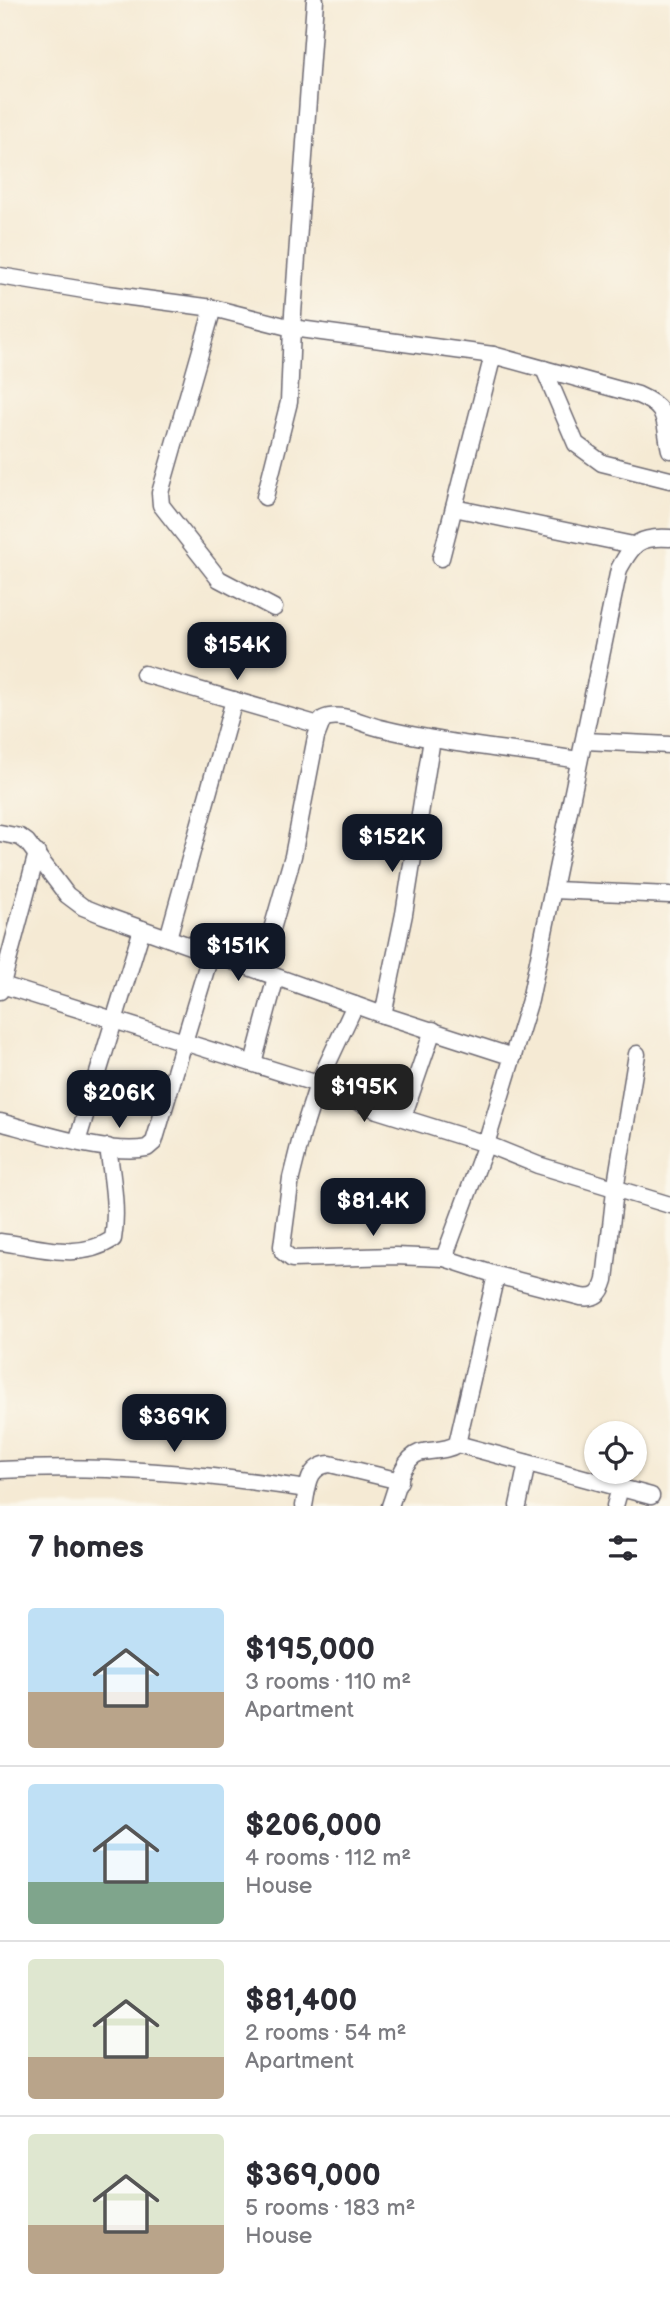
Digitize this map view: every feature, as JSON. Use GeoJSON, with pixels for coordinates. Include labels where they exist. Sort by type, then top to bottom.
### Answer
{"type":"FeatureCollection","features":[{"type":"Feature","properties":{"kind":"street"},"geometry":{"type":"LineString","coordinates":[[265,497],[289,402],[315,0]]}},
{"type":"Feature","properties":{"kind":"street"},"geometry":{"type":"LineString","coordinates":[[0,275],[108,294],[213,308],[292,328],[493,355],[638,396],[657,404],[666,420],[670,450]]}},
{"type":"Feature","properties":{"kind":"street"},"geometry":{"type":"LineString","coordinates":[[213,308],[160,493],[161,505],[219,579],[274,608]]}},
{"type":"Feature","properties":{"kind":"street"},"geometry":{"type":"LineString","coordinates":[[441,558],[493,355]]}},
{"type":"Feature","properties":{"kind":"street"},"geometry":{"type":"LineString","coordinates":[[544,369],[576,444],[602,463],[670,481]]}},
{"type":"Feature","properties":{"kind":"street"},"geometry":{"type":"LineString","coordinates":[[454,508],[633,545]]}},
{"type":"Feature","properties":{"kind":"street"},"geometry":{"type":"LineString","coordinates":[[444,1258],[486,1144],[530,1000],[620,569],[628,550],[639,541],[670,538]]}},
{"type":"Feature","properties":{"kind":"street"},"geometry":{"type":"LineString","coordinates":[[144,674],[319,725]]}},
{"type":"Feature","properties":{"kind":"street"},"geometry":{"type":"LineString","coordinates":[[168,938],[234,700]]}},
{"type":"Feature","properties":{"kind":"street"},"geometry":{"type":"LineString","coordinates":[[260,971],[293,856],[319,725],[323,719],[329,716],[342,717],[378,728],[432,739],[579,760]]}},
{"type":"Feature","properties":{"kind":"street"},"geometry":{"type":"LineString","coordinates":[[383,1015],[404,914],[432,739]]}},
{"type":"Feature","properties":{"kind":"street"},"geometry":{"type":"LineString","coordinates":[[585,741],[670,745]]}},
{"type":"Feature","properties":{"kind":"street"},"geometry":{"type":"LineString","coordinates":[[0,833],[20,837],[37,853],[73,901],[103,915],[383,1015],[513,1057]]}},
{"type":"Feature","properties":{"kind":"street"},"geometry":{"type":"LineString","coordinates":[[37,853],[1,988],[318,1084],[377,1110],[403,1116],[615,1190],[670,1205]]}},
{"type":"Feature","properties":{"kind":"street"},"geometry":{"type":"LineString","coordinates":[[553,890],[670,895]]}},
{"type":"Feature","properties":{"kind":"street"},"geometry":{"type":"LineString","coordinates":[[77,1142],[142,929]]}},
{"type":"Feature","properties":{"kind":"street"},"geometry":{"type":"LineString","coordinates":[[0,1122],[77,1142],[108,1147],[142,1150],[151,1146],[211,953]]}},
{"type":"Feature","properties":{"kind":"street"},"geometry":{"type":"LineString","coordinates":[[253,1063],[276,977]]}},
{"type":"Feature","properties":{"kind":"street"},"geometry":{"type":"LineString","coordinates":[[355,1005],[318,1084],[291,1178],[283,1252],[292,1259],[395,1256],[444,1258],[496,1275],[581,1297],[592,1298],[598,1295],[605,1280],[615,1190],[637,1054]]}},
{"type":"Feature","properties":{"kind":"street"},"geometry":{"type":"LineString","coordinates":[[403,1116],[433,1030]]}},
{"type":"Feature","properties":{"kind":"street"},"geometry":{"type":"LineString","coordinates":[[0,1242],[62,1252],[86,1250],[104,1245],[113,1239],[113,1185],[108,1147]]}},
{"type":"Feature","properties":{"kind":"street"},"geometry":{"type":"LineString","coordinates":[[457,1444],[496,1275]]}},
{"type":"Feature","properties":{"kind":"street"},"geometry":{"type":"LineString","coordinates":[[390,1506],[403,1467],[410,1459],[457,1444],[651,1496]]}},
{"type":"Feature","properties":{"kind":"street"},"geometry":{"type":"LineString","coordinates":[[519,1506],[527,1463]]}},
{"type":"Feature","properties":{"kind":"street"},"geometry":{"type":"LineString","coordinates":[[306,1506],[311,1473],[316,1467],[330,1464],[400,1481]]}},
{"type":"Feature","properties":{"kind":"street"},"geometry":{"type":"LineString","coordinates":[[0,1470],[100,1469],[178,1473],[307,1489]]}},
{"type":"Feature","properties":{"kind":"street"},"geometry":{"type":"LineString","coordinates":[[615,1506],[620,1488]]}}]}
